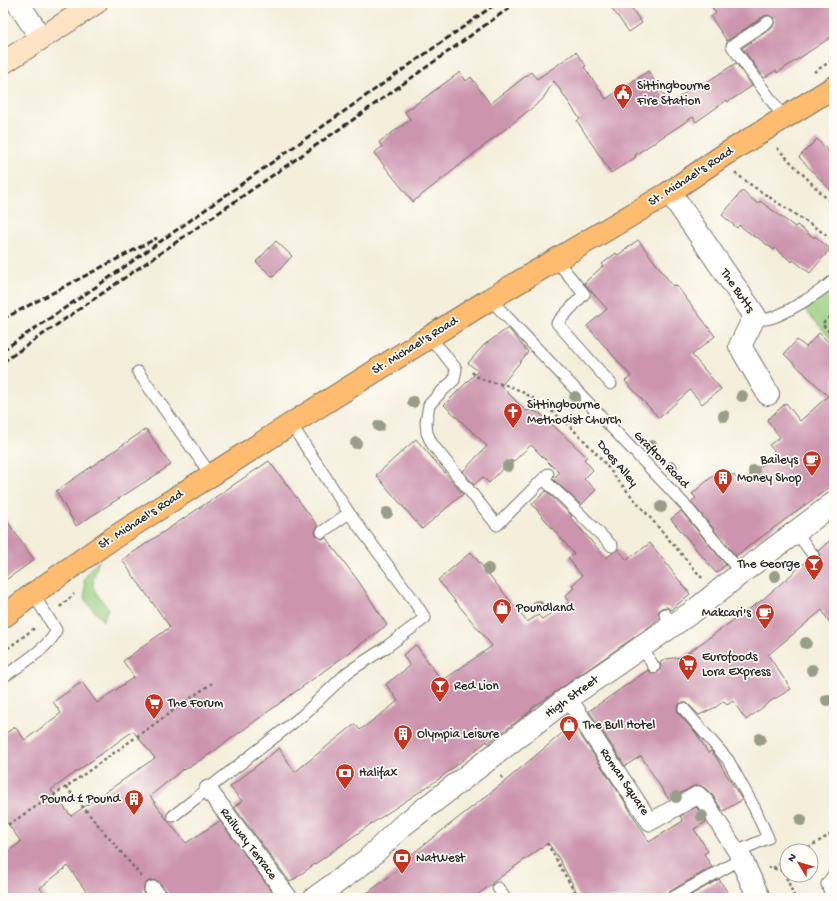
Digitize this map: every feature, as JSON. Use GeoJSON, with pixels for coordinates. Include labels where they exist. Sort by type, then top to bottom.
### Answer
{"type":"FeatureCollection","features":[{"type":"Feature","properties":{"kind":"main road"},"geometry":{"type":"LineString","coordinates":[[3,63],[96,3]]}},
{"type":"Feature","properties":{"kind":"main road","name":"St. Michael's Road"},"geometry":{"type":"LineString","coordinates":[[3,617],[110,540],[291,424],[490,299],[670,192],[724,155],[834,88]]}},
{"type":"Feature","properties":{"kind":"street"},"geometry":{"type":"LineString","coordinates":[[18,3],[41,38]]}},
{"type":"Feature","properties":{"kind":"street","name":"The Butts"},"geometry":{"type":"LineString","coordinates":[[670,192],[755,316],[740,346],[768,394]]}},
{"type":"Feature","properties":{"kind":"street","name":"High Street"},"geometry":{"type":"LineString","coordinates":[[324,895],[367,860],[402,826],[568,698],[642,647],[669,620],[715,594],[834,503]]}},
{"type":"Feature","properties":{"kind":"street","name":"Roman Square"},"geometry":{"type":"LineString","coordinates":[[568,698],[650,822],[698,795],[706,803],[738,856],[759,898]]}},
{"type":"Feature","properties":{"kind":"street","name":"Railway Terrace"},"geometry":{"type":"LineString","coordinates":[[208,789],[289,898]]}},
{"type":"Feature","properties":{"kind":"lane"},"geometry":{"type":"LineString","coordinates":[[768,22],[732,46],[784,118]]}},
{"type":"Feature","properties":{"kind":"lane"},"geometry":{"type":"LineString","coordinates":[[556,260],[584,294],[557,323],[611,384]]}},
{"type":"Feature","properties":{"kind":"lane"},"geometry":{"type":"LineString","coordinates":[[755,316],[764,319],[785,312],[834,280]]}},
{"type":"Feature","properties":{"kind":"lane","name":"Grafton Road"},"geometry":{"type":"LineString","coordinates":[[490,299],[684,505],[741,573]]}},
{"type":"Feature","properties":{"kind":"lane"},"geometry":{"type":"LineString","coordinates":[[429,338],[456,369],[454,380],[429,405],[426,422],[427,433],[432,444],[498,524],[546,476],[566,500],[612,546]]}},
{"type":"Feature","properties":{"kind":"lane"},"geometry":{"type":"LineString","coordinates":[[138,372],[211,475]]}},
{"type":"Feature","properties":{"kind":"lane"},"geometry":{"type":"LineString","coordinates":[[173,816],[303,715],[348,672],[385,648],[425,618],[349,513],[291,424]]}},
{"type":"Feature","properties":{"kind":"lane"},"geometry":{"type":"LineString","coordinates":[[322,532],[349,513]]}},
{"type":"Feature","properties":{"kind":"lane"},"geometry":{"type":"LineString","coordinates":[[796,532],[814,555]]}},
{"type":"Feature","properties":{"kind":"lane"},"geometry":{"type":"LineString","coordinates":[[3,677],[45,646],[54,636],[56,630],[33,594]]}},
{"type":"Feature","properties":{"kind":"lane"},"geometry":{"type":"LineString","coordinates":[[642,647],[654,667]]}},
{"type":"Feature","properties":{"kind":"lane"},"geometry":{"type":"LineString","coordinates":[[672,898],[768,838],[756,809],[728,760],[684,709]]}},
{"type":"Feature","properties":{"kind":"lane"},"geometry":{"type":"LineString","coordinates":[[832,898],[827,884],[834,874]]}},
{"type":"Feature","properties":{"kind":"lane"},"geometry":{"type":"LineString","coordinates":[[498,888],[505,898]]}},
{"type":"Feature","properties":{"kind":"path"},"geometry":{"type":"LineString","coordinates":[[772,143],[834,206]]}},
{"type":"Feature","properties":{"kind":"path"},"geometry":{"type":"LineString","coordinates":[[731,169],[754,187],[834,240]]}},
{"type":"Feature","properties":{"kind":"path"},"geometry":{"type":"LineString","coordinates":[[834,313],[822,324],[834,337]]}},
{"type":"Feature","properties":{"kind":"path","name":"Does Alley"},"geometry":{"type":"LineString","coordinates":[[470,371],[481,379],[513,387],[539,401],[571,428],[603,461],[715,594]]}},
{"type":"Feature","properties":{"kind":"path"},"geometry":{"type":"LineString","coordinates":[[3,828],[66,787],[212,683]]}},
{"type":"Feature","properties":{"kind":"path"},"geometry":{"type":"LineString","coordinates":[[66,787],[156,894]]}},
{"type":"Feature","properties":{"kind":"path"},"geometry":{"type":"LineString","coordinates":[[816,843],[834,832]]}},
{"type":"Feature","properties":{"kind":"path"},"geometry":{"type":"LineString","coordinates":[[547,842],[578,898]]}},
{"type":"Feature","properties":{"kind":"path"},"geometry":{"type":"LineString","coordinates":[[773,868],[779,865]]}},
{"type":"Feature","properties":{"kind":"path"},"geometry":{"type":"LineString","coordinates":[[789,883],[795,898]]}},
{"type":"Feature","properties":{"kind":"green space"},"geometry":{"type":"Polygon","coordinates":[[[834,278],[834,342],[805,310],[804,305],[834,278]]]}},
{"type":"Feature","properties":{"kind":"green space"},"geometry":{"type":"Polygon","coordinates":[[[99,560],[94,576],[93,586],[108,608],[103,621],[85,600],[84,579],[99,560]]]}},
{"type":"Feature","properties":{"kind":"building"},"geometry":{"type":"Polygon","coordinates":[[[608,3],[628,3],[642,23],[629,32],[608,3]]]}},
{"type":"Feature","properties":{"kind":"building"},"geometry":{"type":"Polygon","coordinates":[[[709,3],[834,3],[834,35],[777,73],[776,70],[764,78],[742,48],[772,28],[775,22],[774,18],[768,15],[764,16],[727,41],[711,17],[716,13],[709,3]]]}},
{"type":"Feature","properties":{"kind":"building"},"geometry":{"type":"Polygon","coordinates":[[[576,52],[586,66],[584,67],[606,99],[648,71],[670,104],[697,85],[699,87],[736,63],[752,86],[728,102],[727,100],[696,122],[693,117],[635,155],[636,157],[611,173],[577,121],[580,119],[554,81],[542,100],[413,202],[374,153],[382,147],[379,142],[410,120],[405,112],[460,72],[466,81],[471,77],[490,104],[531,72],[537,79],[576,52]]]}},
{"type":"Feature","properties":{"kind":"building"},"geometry":{"type":"Polygon","coordinates":[[[817,139],[834,157],[834,194],[799,157],[817,139]]]}},
{"type":"Feature","properties":{"kind":"building"},"geometry":{"type":"Polygon","coordinates":[[[742,191],[758,204],[760,201],[795,227],[797,225],[814,238],[815,236],[830,249],[810,273],[793,260],[792,262],[775,248],[774,250],[757,237],[756,238],[739,225],[737,228],[722,215],[742,191]]]}},
{"type":"Feature","properties":{"kind":"building"},"geometry":{"type":"Polygon","coordinates":[[[638,240],[673,286],[676,285],[715,336],[692,355],[721,389],[702,404],[690,390],[659,418],[625,381],[631,376],[587,326],[607,309],[584,283],[603,266],[602,264],[616,253],[618,255],[638,240]]]}},
{"type":"Feature","properties":{"kind":"building"},"geometry":{"type":"Polygon","coordinates":[[[276,241],[292,256],[273,277],[256,262],[276,241]]]}},
{"type":"Feature","properties":{"kind":"building","name":"Sittingbourne Methodist Church"},"geometry":{"type":"Polygon","coordinates":[[[508,328],[528,352],[501,386],[526,411],[531,410],[541,414],[587,457],[584,459],[593,470],[584,479],[596,490],[581,505],[553,479],[559,473],[531,445],[513,462],[511,460],[489,483],[483,477],[474,485],[463,471],[487,446],[444,405],[478,371],[468,363],[484,345],[508,328]]]}},
{"type":"Feature","properties":{"kind":"building"},"geometry":{"type":"Polygon","coordinates":[[[819,333],[834,347],[834,484],[736,556],[691,502],[696,498],[692,494],[715,474],[724,483],[733,474],[741,483],[776,453],[769,445],[780,437],[767,420],[786,403],[800,421],[828,396],[784,354],[797,340],[806,347],[819,333]]]}},
{"type":"Feature","properties":{"kind":"building"},"geometry":{"type":"Polygon","coordinates":[[[146,429],[171,465],[76,526],[56,491],[146,429]]]}},
{"type":"Feature","properties":{"kind":"building"},"geometry":{"type":"Polygon","coordinates":[[[416,439],[463,494],[422,529],[376,475],[416,439]]]}},
{"type":"Feature","properties":{"kind":"building","name":"The Forum"},"geometry":{"type":"Polygon","coordinates":[[[269,461],[318,526],[315,532],[317,536],[322,539],[326,538],[359,582],[387,625],[210,754],[184,770],[183,769],[150,796],[186,843],[220,821],[273,893],[267,898],[169,898],[167,892],[161,884],[152,880],[147,882],[144,886],[143,892],[146,898],[91,898],[68,866],[40,888],[47,898],[3,898],[3,855],[21,842],[3,817],[3,735],[15,727],[25,740],[61,713],[53,702],[82,682],[97,703],[134,677],[123,661],[170,627],[122,560],[269,461]],[[133,731],[51,790],[71,816],[155,758],[133,731]]]}},
{"type":"Feature","properties":{"kind":"building"},"geometry":{"type":"Polygon","coordinates":[[[546,491],[572,516],[570,517],[606,558],[618,549],[627,560],[650,543],[690,594],[671,610],[667,607],[661,608],[658,612],[660,618],[646,629],[531,709],[532,710],[488,743],[487,741],[439,779],[368,826],[290,882],[234,807],[242,801],[230,787],[279,748],[295,772],[355,724],[360,730],[384,712],[398,701],[386,684],[410,666],[403,655],[416,645],[442,681],[492,646],[438,580],[471,552],[527,622],[538,615],[542,619],[569,602],[565,596],[574,588],[572,585],[582,576],[568,558],[574,554],[532,504],[546,491]]]}},
{"type":"Feature","properties":{"kind":"building"},"geometry":{"type":"Polygon","coordinates":[[[681,511],[726,565],[716,573],[671,519],[681,511]]]}},
{"type":"Feature","properties":{"kind":"building"},"geometry":{"type":"Polygon","coordinates":[[[3,515],[34,560],[3,582],[3,515]]]}},
{"type":"Feature","properties":{"kind":"building"},"geometry":{"type":"Polygon","coordinates":[[[834,537],[834,630],[822,610],[768,655],[791,689],[771,701],[746,720],[733,701],[727,705],[724,701],[716,707],[699,715],[687,703],[680,703],[677,707],[678,713],[696,733],[708,753],[711,751],[716,757],[742,800],[723,811],[713,796],[705,788],[699,785],[693,786],[669,800],[641,756],[625,766],[589,711],[648,670],[654,674],[658,673],[661,666],[660,663],[666,659],[682,657],[762,600],[808,560],[813,562],[817,560],[820,555],[818,551],[834,537]]]}},
{"type":"Feature","properties":{"kind":"building"},"geometry":{"type":"Polygon","coordinates":[[[573,724],[623,799],[649,842],[683,821],[680,816],[696,807],[698,809],[706,822],[694,829],[708,851],[704,854],[712,867],[669,892],[665,898],[580,898],[558,857],[548,843],[473,898],[361,898],[405,864],[403,861],[503,783],[573,724]]]}},
{"type":"Feature","properties":{"kind":"building"},"geometry":{"type":"Polygon","coordinates":[[[719,879],[731,898],[686,898],[719,879]]]}},
{"type":"Feature","properties":{"kind":"railway"},"geometry":{"type":"LineString","coordinates":[[3,350],[106,280],[497,3]]}},
{"type":"Feature","properties":{"kind":"railway"},"geometry":{"type":"LineString","coordinates":[[3,362],[354,119],[516,3]]}},
{"type":"Feature","properties":{"kind":"railway"},"geometry":{"type":"LineString","coordinates":[[3,319],[157,238]]}},
{"type":"Feature","properties":{"kind":"place","name":"Sittingbourne Fire Station"},"geometry":{"type":"Point","coordinates":[623,110]}},
{"type":"Feature","properties":{"kind":"place","name":"Sittingbourne Methodist Church"},"geometry":{"type":"Point","coordinates":[513,429]}},
{"type":"Feature","properties":{"kind":"place","name":"Baileys"},"geometry":{"type":"Point","coordinates":[812,477]}},
{"type":"Feature","properties":{"kind":"place","name":"Money Shop"},"geometry":{"type":"Point","coordinates":[723,495]}},
{"type":"Feature","properties":{"kind":"place","name":"The George"},"geometry":{"type":"Point","coordinates":[814,581]}},
{"type":"Feature","properties":{"kind":"place","name":"Poundland"},"geometry":{"type":"Point","coordinates":[502,625]}},
{"type":"Feature","properties":{"kind":"place","name":"Makcari's"},"geometry":{"type":"Point","coordinates":[765,630]}},
{"type":"Feature","properties":{"kind":"place","name":"Eurofoods Lora Express"},"geometry":{"type":"Point","coordinates":[688,681]}},
{"type":"Feature","properties":{"kind":"place","name":"Red Lion"},"geometry":{"type":"Point","coordinates":[440,703]}},
{"type":"Feature","properties":{"kind":"place","name":"The Forum"},"geometry":{"type":"Point","coordinates":[154,720]}},
{"type":"Feature","properties":{"kind":"place","name":"The Bull Hotel"},"geometry":{"type":"Point","coordinates":[569,742]}},
{"type":"Feature","properties":{"kind":"place","name":"Olympia Leisure"},"geometry":{"type":"Point","coordinates":[403,751]}},
{"type":"Feature","properties":{"kind":"place","name":"Halifax"},"geometry":{"type":"Point","coordinates":[345,790]}},
{"type":"Feature","properties":{"kind":"place","name":"Pound £ Pound"},"geometry":{"type":"Point","coordinates":[134,816]}},
{"type":"Feature","properties":{"kind":"place","name":"NatWest"},"geometry":{"type":"Point","coordinates":[402,875]}}]}
